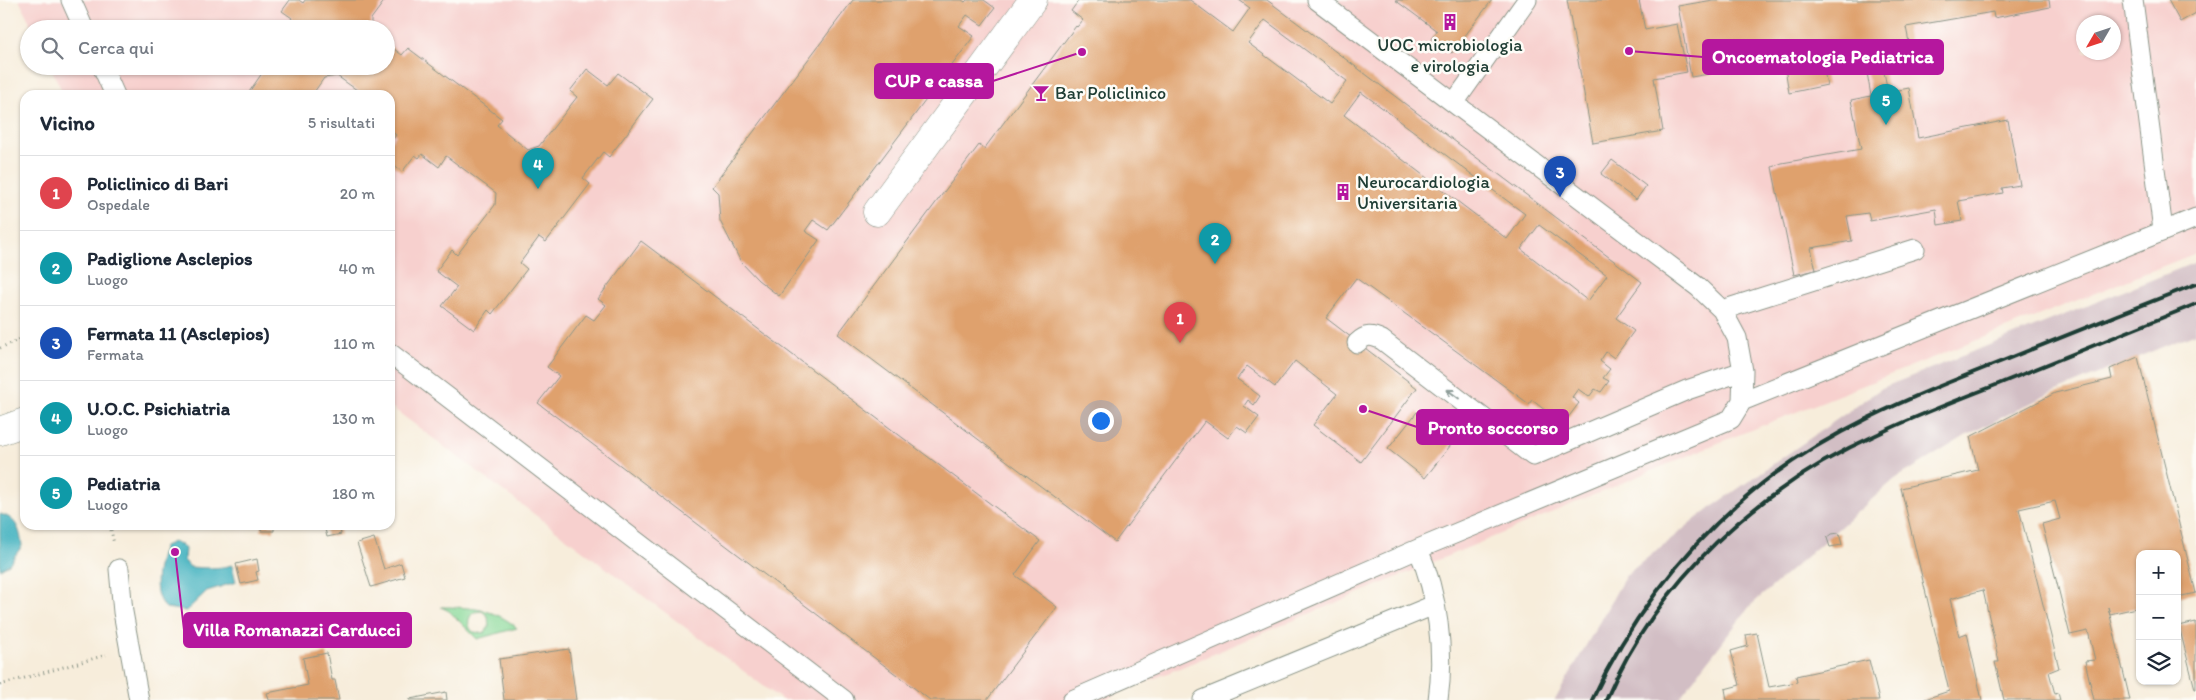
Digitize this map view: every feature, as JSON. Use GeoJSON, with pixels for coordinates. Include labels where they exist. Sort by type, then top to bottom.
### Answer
{"type":"FeatureCollection","features":[{"type":"Feature","properties":{"kind":"street"},"geometry":{"type":"LineString","coordinates":[[877,212],[1033,0]]}},
{"type":"Feature","properties":{"kind":"street"},"geometry":{"type":"LineString","coordinates":[[0,431],[20,424]]}},
{"type":"Feature","properties":{"kind":"lane"},"geometry":{"type":"LineString","coordinates":[[71,0],[80,20]]}},
{"type":"Feature","properties":{"kind":"lane"},"geometry":{"type":"LineString","coordinates":[[1072,700],[1418,549],[1731,419],[1742,401],[1743,371],[1737,338],[1722,310],[1698,287],[1317,0]]}},
{"type":"Feature","properties":{"kind":"lane"},"geometry":{"type":"LineString","coordinates":[[1454,104],[1528,0]]}},
{"type":"Feature","properties":{"kind":"lane"},"geometry":{"type":"LineString","coordinates":[[2133,0],[2163,230]]}},
{"type":"Feature","properties":{"kind":"lane"},"geometry":{"type":"LineString","coordinates":[[106,75],[113,90]]}},
{"type":"Feature","properties":{"kind":"lane"},"geometry":{"type":"LineString","coordinates":[[1742,401],[2196,218]]}},
{"type":"Feature","properties":{"kind":"lane"},"geometry":{"type":"LineString","coordinates":[[1722,310],[1915,249]]}},
{"type":"Feature","properties":{"kind":"lane"},"geometry":{"type":"LineString","coordinates":[[1357,342],[1363,337],[1373,335],[1382,340],[1533,456],[1687,390],[1743,371]]}},
{"type":"Feature","properties":{"kind":"lane"},"geometry":{"type":"LineString","coordinates":[[395,357],[844,700]]}},
{"type":"Feature","properties":{"kind":"lane"},"geometry":{"type":"LineString","coordinates":[[1418,549],[1430,584],[1440,629],[1442,675],[1438,700]]}},
{"type":"Feature","properties":{"kind":"lane"},"geometry":{"type":"LineString","coordinates":[[119,569],[123,612],[139,700]]}},
{"type":"Feature","properties":{"kind":"lane"},"geometry":{"type":"LineString","coordinates":[[1203,700],[1434,605]]}},
{"type":"Feature","properties":{"kind":"path"},"geometry":{"type":"LineString","coordinates":[[0,348],[20,339]]}},
{"type":"Feature","properties":{"kind":"path"},"geometry":{"type":"LineString","coordinates":[[0,685],[78,662],[131,649]]}},
{"type":"Feature","properties":{"kind":"shaded area"},"geometry":{"type":"Polygon","coordinates":[[[19,0],[2196,0],[2196,253],[1718,443],[1103,700],[782,700],[395,410],[395,90],[62,90],[54,75],[395,75],[395,20],[29,20],[19,0]]]}},
{"type":"Feature","properties":{"kind":"shaded area"},"geometry":{"type":"Polygon","coordinates":[[[2196,262],[2196,333],[2047,395],[1967,435],[1895,479],[1750,606],[1678,700],[1555,700],[1626,575],[1702,514],[1882,388],[2196,262]]]}},
{"type":"Feature","properties":{"kind":"green space"},"geometry":{"type":"Polygon","coordinates":[[[441,607],[462,607],[481,610],[500,616],[517,628],[477,639],[449,611],[441,607]],[[482,611],[472,614],[469,622],[473,632],[484,633],[489,627],[488,616],[482,611]]]}},
{"type":"Feature","properties":{"kind":"water"},"geometry":{"type":"Polygon","coordinates":[[[0,514],[10,518],[17,526],[22,546],[9,564],[0,569],[0,514]]]}},
{"type":"Feature","properties":{"kind":"water"},"geometry":{"type":"Polygon","coordinates":[[[173,542],[182,545],[185,549],[184,560],[190,567],[217,568],[232,565],[236,582],[207,591],[186,611],[166,608],[158,595],[156,578],[164,546],[173,542]]]}},
{"type":"Feature","properties":{"kind":"building"},"geometry":{"type":"Polygon","coordinates":[[[290,0],[299,0],[303,3],[305,0],[385,0],[371,20],[291,20],[292,18],[282,11],[290,0]]]}},
{"type":"Feature","properties":{"kind":"building"},"geometry":{"type":"Polygon","coordinates":[[[853,0],[962,0],[965,2],[967,0],[984,0],[995,8],[982,25],[967,15],[959,26],[974,36],[828,230],[813,220],[805,231],[819,240],[779,296],[758,280],[741,262],[720,221],[718,193],[712,187],[853,0]]]}},
{"type":"Feature","properties":{"kind":"building"},"geometry":{"type":"Polygon","coordinates":[[[1079,0],[1190,0],[1233,32],[1250,8],[1239,0],[1267,0],[1642,282],[1616,318],[1634,331],[1614,358],[1606,352],[1600,361],[1610,369],[1603,378],[1609,381],[1601,392],[1595,389],[1589,397],[1578,389],[1572,397],[1579,403],[1558,431],[1540,418],[1546,411],[1532,400],[1529,404],[1356,278],[1326,318],[1417,388],[1361,462],[1313,425],[1337,394],[1295,361],[1275,387],[1247,366],[1237,379],[1260,396],[1254,405],[1248,400],[1244,406],[1259,417],[1247,433],[1237,426],[1228,438],[1205,421],[1115,542],[838,334],[979,145],[984,149],[1076,26],[1083,20],[1071,11],[1079,0]],[[1265,20],[1248,43],[1330,104],[1347,81],[1265,20]],[[1361,92],[1344,115],[1507,239],[1525,214],[1361,92]],[[1539,225],[1521,249],[1588,301],[1607,275],[1539,225]]]}},
{"type":"Feature","properties":{"kind":"building","name":"UOC microbiologia e virologia"},"geometry":{"type":"Polygon","coordinates":[[[1395,0],[1492,0],[1452,53],[1431,39],[1437,31],[1395,0]]]}},
{"type":"Feature","properties":{"kind":"building"},"geometry":{"type":"Polygon","coordinates":[[[1567,0],[1639,0],[1645,30],[1677,24],[1687,72],[1654,78],[1663,131],[1593,143],[1567,0]]]}},
{"type":"Feature","properties":{"kind":"building"},"geometry":{"type":"Polygon","coordinates":[[[1713,0],[2049,0],[2050,7],[1994,18],[1993,12],[1906,27],[1914,68],[1902,71],[1899,57],[1882,62],[1888,92],[1909,88],[1918,138],[2008,120],[2020,185],[2002,188],[2003,193],[1958,201],[1962,221],[1938,225],[1936,209],[1870,221],[1868,213],[1847,216],[1852,241],[1811,248],[1816,270],[1794,275],[1772,167],[1782,163],[1861,149],[1851,100],[1871,96],[1863,49],[1835,53],[1833,42],[1749,59],[1750,67],[1691,77],[1678,6],[1713,0]]]}},
{"type":"Feature","properties":{"kind":"building"},"geometry":{"type":"Polygon","coordinates":[[[2168,0],[2196,0],[2196,13],[2180,22],[2168,0]]]}},
{"type":"Feature","properties":{"kind":"building"},"geometry":{"type":"Polygon","coordinates":[[[408,48],[502,119],[497,125],[528,150],[539,146],[577,97],[570,91],[587,69],[608,85],[618,73],[653,99],[609,157],[603,152],[583,178],[590,184],[546,242],[539,237],[520,263],[527,269],[492,314],[488,310],[474,330],[442,306],[457,287],[436,271],[452,250],[457,255],[495,205],[496,193],[446,156],[439,167],[422,154],[419,158],[415,155],[402,172],[395,167],[395,90],[357,90],[337,76],[324,78],[316,90],[250,90],[261,75],[395,75],[395,50],[402,55],[408,48]]]}},
{"type":"Feature","properties":{"kind":"building"},"geometry":{"type":"Polygon","coordinates":[[[1822,61],[1827,85],[1789,93],[1785,68],[1822,61]]]}},
{"type":"Feature","properties":{"kind":"building"},"geometry":{"type":"Polygon","coordinates":[[[1612,160],[1646,186],[1636,200],[1601,174],[1612,160]]]}},
{"type":"Feature","properties":{"kind":"building"},"geometry":{"type":"Polygon","coordinates":[[[641,241],[1040,541],[1015,575],[1057,607],[987,700],[930,700],[538,403],[559,376],[547,367],[586,315],[594,320],[606,305],[598,299],[641,241]]]}},
{"type":"Feature","properties":{"kind":"building"},"geometry":{"type":"Polygon","coordinates":[[[2138,357],[2196,593],[2181,596],[2181,550],[2136,550],[2136,608],[2110,614],[2108,607],[2130,700],[2094,700],[2085,661],[2095,660],[2088,631],[2070,635],[2042,524],[2060,519],[2055,501],[2019,509],[2059,668],[2049,672],[2055,694],[2058,693],[2060,700],[2004,700],[1995,662],[1999,662],[1983,590],[1950,599],[1959,636],[1967,633],[1982,700],[1922,700],[1949,691],[1901,488],[1978,470],[1970,437],[2055,393],[2112,379],[2110,369],[2138,357]]]}},
{"type":"Feature","properties":{"kind":"building"},"geometry":{"type":"Polygon","coordinates":[[[1417,412],[1454,441],[1425,478],[1388,449],[1417,412]]]}},
{"type":"Feature","properties":{"kind":"building"},"geometry":{"type":"Polygon","coordinates":[[[325,530],[340,530],[341,534],[327,537],[325,530]]]}},
{"type":"Feature","properties":{"kind":"building"},"geometry":{"type":"Polygon","coordinates":[[[1839,533],[1842,545],[1830,547],[1827,538],[1832,534],[1839,533]]]}},
{"type":"Feature","properties":{"kind":"building"},"geometry":{"type":"Polygon","coordinates":[[[374,538],[384,569],[401,563],[405,577],[371,587],[357,543],[374,538]]]}},
{"type":"Feature","properties":{"kind":"building"},"geometry":{"type":"Polygon","coordinates":[[[257,559],[259,571],[256,572],[258,580],[241,584],[236,564],[257,559]]]}},
{"type":"Feature","properties":{"kind":"building"},"geometry":{"type":"Polygon","coordinates":[[[2196,622],[2196,689],[2181,634],[2181,626],[2196,622]]]}},
{"type":"Feature","properties":{"kind":"building"},"geometry":{"type":"Polygon","coordinates":[[[1757,633],[1769,687],[1797,682],[1796,676],[1869,660],[1879,700],[1727,700],[1725,689],[1740,685],[1731,651],[1748,646],[1746,635],[1757,633]]]}},
{"type":"Feature","properties":{"kind":"building"},"geometry":{"type":"Polygon","coordinates":[[[569,649],[576,700],[504,700],[499,659],[569,649]]]}},
{"type":"Feature","properties":{"kind":"building"},"geometry":{"type":"Polygon","coordinates":[[[327,653],[332,680],[335,680],[339,700],[269,700],[267,693],[308,685],[303,658],[327,653]]]}},
{"type":"Feature","properties":{"kind":"building"},"geometry":{"type":"Polygon","coordinates":[[[446,692],[447,700],[410,700],[410,699],[446,692]]]}},
{"type":"Feature","properties":{"kind":"railway"},"geometry":{"type":"LineString","coordinates":[[1592,700],[1621,644],[1675,568],[1718,522],[1770,477],[1833,436],[1901,403],[2196,284]]}},
{"type":"Feature","properties":{"kind":"railway"},"geometry":{"type":"LineString","coordinates":[[1606,700],[1628,656],[1654,615],[1684,577],[1717,542],[1753,510],[1793,481],[1834,456],[1907,421],[2196,304]]}},
{"type":"Feature","properties":{"kind":"place","name":"UOC microbiologia e virologia"},"geometry":{"type":"Point","coordinates":[1450,22]}},
{"type":"Feature","properties":{"kind":"place","name":"Oncoematologia Pediatrica"},"geometry":{"type":"Point","coordinates":[1629,51]}},
{"type":"Feature","properties":{"kind":"place","name":"CUP e cassa"},"geometry":{"type":"Point","coordinates":[1082,52]}},
{"type":"Feature","properties":{"kind":"place","name":"Bar Policlinico"},"geometry":{"type":"Point","coordinates":[1041,93]}},
{"type":"Feature","properties":{"kind":"place","name":"Pediatria"},"geometry":{"type":"Point","coordinates":[1886,125]}},
{"type":"Feature","properties":{"kind":"place","name":"U.O.C. Psichiatria"},"geometry":{"type":"Point","coordinates":[538,189]}},
{"type":"Feature","properties":{"kind":"place","name":"Neurocardiologia Universitaria"},"geometry":{"type":"Point","coordinates":[1343,192]}},
{"type":"Feature","properties":{"kind":"place","name":"Fermata 11 (Asclepios)"},"geometry":{"type":"Point","coordinates":[1560,197]}},
{"type":"Feature","properties":{"kind":"place","name":"Padiglione Asclepios"},"geometry":{"type":"Point","coordinates":[1215,264]}},
{"type":"Feature","properties":{"kind":"place","name":"Policlinico di Bari"},"geometry":{"type":"Point","coordinates":[1180,343]}},
{"type":"Feature","properties":{"kind":"place","name":"Pronto soccorso"},"geometry":{"type":"Point","coordinates":[1363,409]}},
{"type":"Feature","properties":{"kind":"place","name":"Villa Romanazzi Carducci"},"geometry":{"type":"Point","coordinates":[175,552]}}]}
